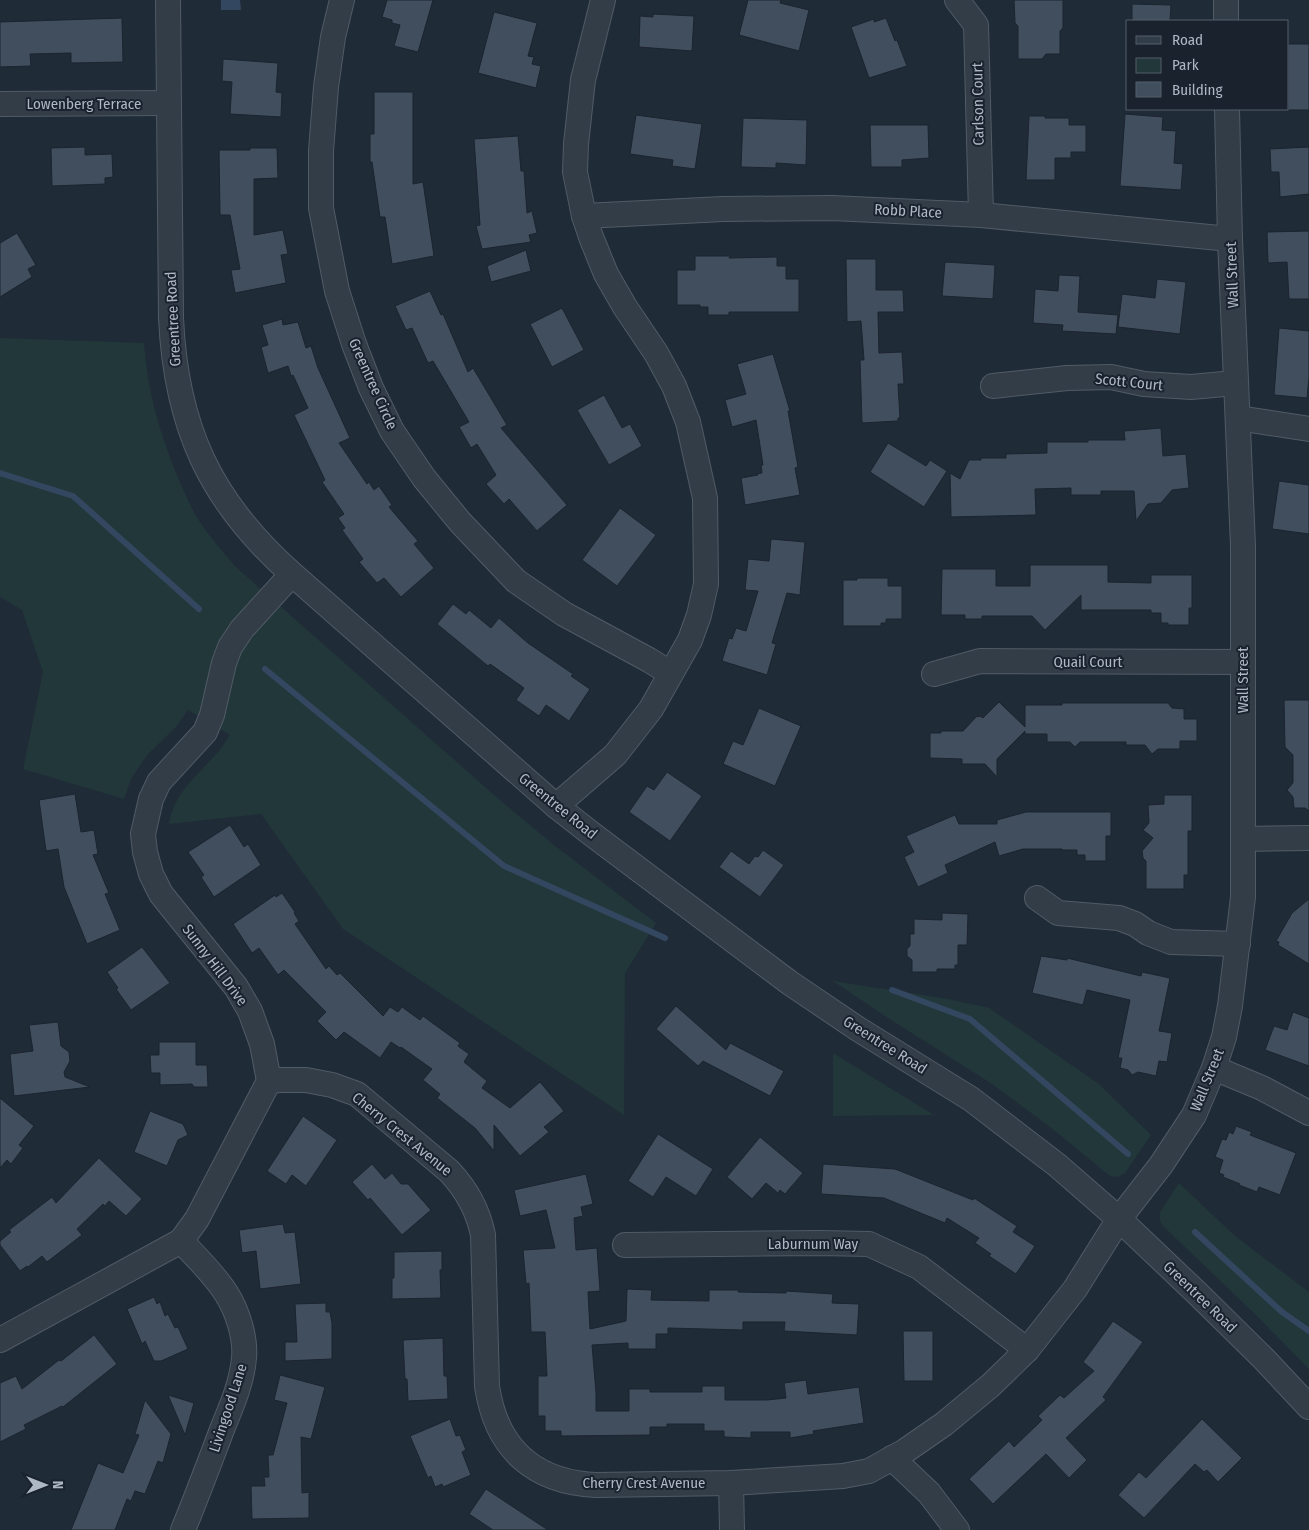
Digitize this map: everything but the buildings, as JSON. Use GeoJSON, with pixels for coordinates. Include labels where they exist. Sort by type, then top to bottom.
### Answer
{"type":"FeatureCollection","features":[{"type":"Feature","properties":{"kind":"street","name":"Greentree Road"},"geometry":{"type":"LineString","coordinates":[[168,0],[171,318],[174,362],[188,425],[199,453],[225,500],[252,536],[269,554],[556,806],[790,983],[858,1029],[978,1104],[1057,1166],[1119,1220],[1264,1359],[1309,1407]]}},
{"type":"Feature","properties":{"kind":"street","name":"Greentree Circle"},"geometry":{"type":"LineString","coordinates":[[342,0],[333,37],[326,87],[321,151],[321,208],[338,291],[354,344],[392,431],[424,478],[460,522],[516,581],[564,614],[670,673]]}},
{"type":"Feature","properties":{"kind":"street"},"geometry":{"type":"LineString","coordinates":[[556,806],[615,755],[651,709],[690,640],[706,584],[705,498],[688,422],[674,386],[656,353],[625,307],[606,274],[584,216],[575,172],[583,80],[603,0]]}},
{"type":"Feature","properties":{"kind":"street","name":"Carlson Court"},"geometry":{"type":"LineString","coordinates":[[957,0],[976,24],[981,215]]}},
{"type":"Feature","properties":{"kind":"street"},"geometry":{"type":"LineString","coordinates":[[1226,0],[1226,20]]}},
{"type":"Feature","properties":{"kind":"street","name":"Lowenberg Terrace"},"geometry":{"type":"LineString","coordinates":[[0,104],[169,104]]}},
{"type":"Feature","properties":{"kind":"street","name":"Wall Street"},"geometry":{"type":"LineString","coordinates":[[1119,1220],[1161,1166],[1182,1135],[1194,1115],[1214,1068],[1224,1037],[1230,1006],[1243,897],[1243,546],[1235,383],[1227,110]]}},
{"type":"Feature","properties":{"kind":"street","name":"Robb Place"},"geometry":{"type":"LineString","coordinates":[[584,216],[723,209],[832,208],[981,215],[1230,239]]}},
{"type":"Feature","properties":{"kind":"street","name":"Scott Court"},"geometry":{"type":"LineString","coordinates":[[992,386],[1068,378],[1111,377],[1144,384],[1191,387],[1235,383]]}},
{"type":"Feature","properties":{"kind":"street"},"geometry":{"type":"LineString","coordinates":[[1238,418],[1309,429]]}},
{"type":"Feature","properties":{"kind":"street","name":"Sunny Hill Drive"},"geometry":{"type":"LineString","coordinates":[[269,1081],[262,1044],[250,1011],[236,987],[161,894],[149,867],[143,834],[151,799],[159,782],[205,732],[212,715],[224,663],[230,647],[242,629],[292,574]]}},
{"type":"Feature","properties":{"kind":"street","name":"Quail Court"},"geometry":{"type":"LineString","coordinates":[[934,674],[980,661],[1243,662]]}},
{"type":"Feature","properties":{"kind":"street"},"geometry":{"type":"LineString","coordinates":[[1243,838],[1309,838]]}},
{"type":"Feature","properties":{"kind":"street"},"geometry":{"type":"LineString","coordinates":[[1037,898],[1058,913],[1119,918],[1135,924],[1148,934],[1171,942],[1238,944]]}},
{"type":"Feature","properties":{"kind":"street"},"geometry":{"type":"LineString","coordinates":[[1214,1068],[1262,1088],[1309,1113]]}},
{"type":"Feature","properties":{"kind":"street","name":"Cherry Crest Avenue"},"geometry":{"type":"LineString","coordinates":[[269,1081],[306,1080],[332,1085],[357,1094],[459,1181],[474,1206],[480,1220],[483,1235],[487,1386],[495,1422],[502,1435],[524,1460],[548,1476],[578,1484],[731,1483],[843,1476],[869,1471],[905,1452],[944,1424],[992,1385],[1027,1350],[1075,1289],[1119,1220]]}},
{"type":"Feature","properties":{"kind":"street"},"geometry":{"type":"LineString","coordinates":[[0,1340],[181,1241],[197,1220],[269,1081]]}},
{"type":"Feature","properties":{"kind":"street","name":"Livingood Lane"},"geometry":{"type":"LineString","coordinates":[[181,1241],[214,1276],[226,1292],[234,1308],[244,1344],[244,1358],[235,1395],[183,1530]]}},
{"type":"Feature","properties":{"kind":"street","name":"Laburnum Way"},"geometry":{"type":"LineString","coordinates":[[625,1245],[869,1244],[919,1268],[1027,1350]]}},
{"type":"Feature","properties":{"kind":"street"},"geometry":{"type":"LineString","coordinates":[[892,1458],[929,1493],[957,1530]]}},
{"type":"Feature","properties":{"kind":"street"},"geometry":{"type":"LineString","coordinates":[[731,1483],[732,1530]]}},
{"type":"Feature","properties":{"kind":"green space"},"geometry":{"type":"Polygon","coordinates":[[[0,338],[144,343],[148,377],[155,410],[176,473],[198,519],[236,567],[502,802],[554,845],[656,923],[625,973],[624,1115],[343,929],[261,814],[169,824],[173,810],[186,787],[222,747],[230,735],[188,710],[176,727],[147,755],[131,779],[124,799],[23,769],[43,672],[22,610],[0,597],[0,338]]]}},
{"type":"Feature","properties":{"kind":"green space"},"geometry":{"type":"Polygon","coordinates":[[[833,981],[948,999],[989,1008],[1099,1084],[1151,1135],[1125,1173],[1118,1177],[1110,1176],[1050,1127],[992,1084],[833,981]]]}},
{"type":"Feature","properties":{"kind":"green space"},"geometry":{"type":"Polygon","coordinates":[[[833,1053],[934,1115],[833,1116],[833,1053]]]}},
{"type":"Feature","properties":{"kind":"green space"},"geometry":{"type":"Polygon","coordinates":[[[1179,1183],[1235,1236],[1309,1292],[1309,1369],[1162,1225],[1160,1212],[1179,1183]]]}},
{"type":"Feature","properties":{"kind":"water"},"geometry":{"type":"Polygon","coordinates":[[[221,0],[240,0],[241,10],[221,10],[221,0]]]}},
{"type":"Feature","properties":{"kind":"waterway"},"geometry":{"type":"LineString","coordinates":[[0,473],[73,496],[199,609]]}},
{"type":"Feature","properties":{"kind":"waterway"},"geometry":{"type":"LineString","coordinates":[[265,669],[504,866],[665,938]]}},
{"type":"Feature","properties":{"kind":"waterway"},"geometry":{"type":"LineString","coordinates":[[892,990],[970,1019],[1128,1154]]}},
{"type":"Feature","properties":{"kind":"waterway"},"geometry":{"type":"LineString","coordinates":[[1195,1232],[1282,1312],[1309,1331]]}}]}
